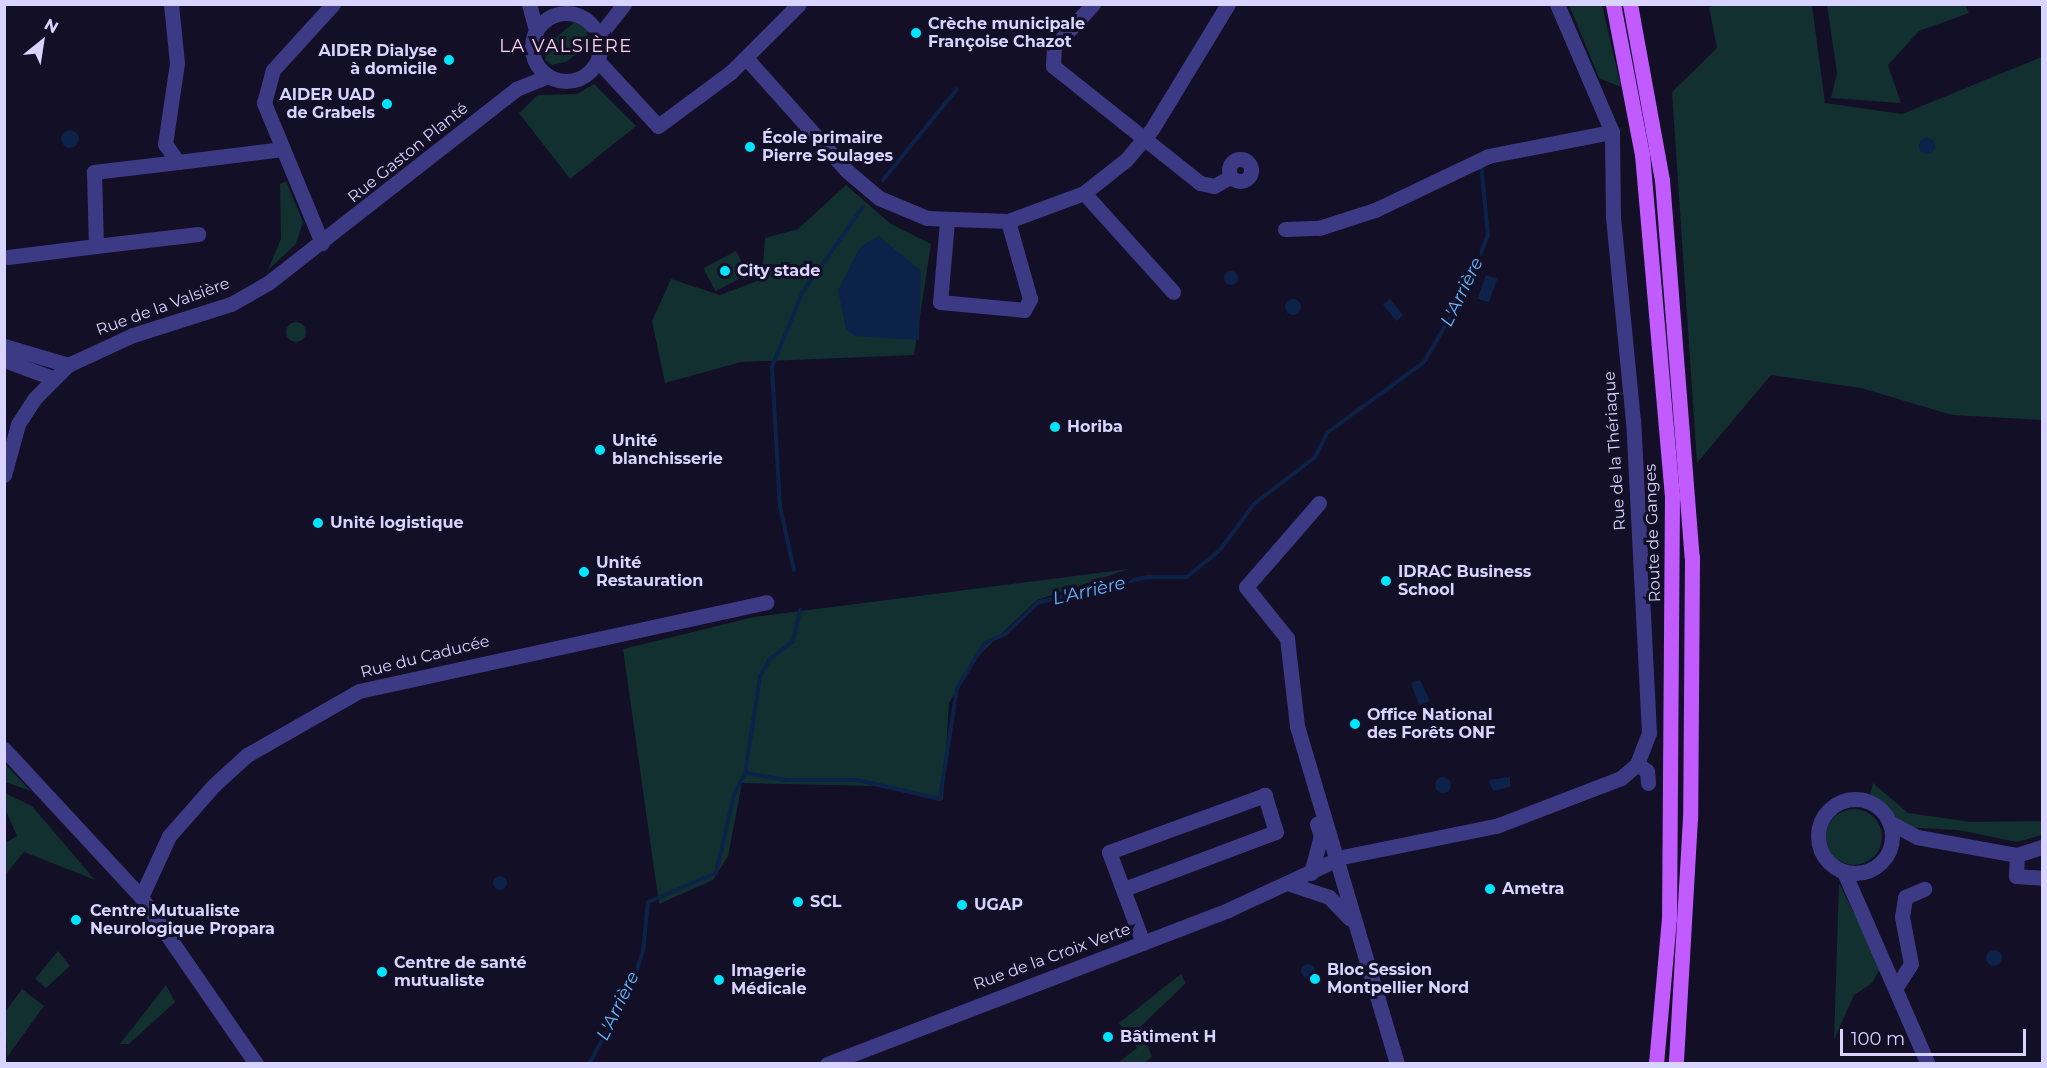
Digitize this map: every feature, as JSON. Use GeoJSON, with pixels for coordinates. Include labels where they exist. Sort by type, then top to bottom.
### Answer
{"type":"FeatureCollection","features":[{"type":"Feature","properties":{"kind":"main road","name":"Route de Ganges"},"geometry":{"type":"LineString","coordinates":[[1613,4],[1642,154],[1672,495],[1669,918],[1656,1064]]}},
{"type":"Feature","properties":{"kind":"main road"},"geometry":{"type":"LineString","coordinates":[[1630,4],[1662,180],[1692,557],[1690,818],[1676,1064]]}},
{"type":"Feature","properties":{"kind":"street"},"geometry":{"type":"LineString","coordinates":[[171,4],[177,63],[165,144],[178,162]]}},
{"type":"Feature","properties":{"kind":"street"},"geometry":{"type":"LineString","coordinates":[[322,243],[264,103],[266,85],[333,4]]}},
{"type":"Feature","properties":{"kind":"street"},"geometry":{"type":"LineString","coordinates":[[529,4],[548,18]]}},
{"type":"Feature","properties":{"kind":"street"},"geometry":{"type":"LineString","coordinates":[[529,4],[536,31],[535,60],[549,76]]}},
{"type":"Feature","properties":{"kind":"street"},"geometry":{"type":"LineString","coordinates":[[621,7],[599,36],[593,67],[658,126],[746,58],[799,4]]}},
{"type":"Feature","properties":{"kind":"street"},"geometry":{"type":"LineString","coordinates":[[1093,4],[1054,47],[1053,66],[1200,183],[1214,186],[1230,177]]}},
{"type":"Feature","properties":{"kind":"street"},"geometry":{"type":"LineString","coordinates":[[746,58],[860,184],[886,202],[947,221],[1008,221],[1084,193],[1111,175],[1145,138],[1228,4]]}},
{"type":"Feature","properties":{"kind":"street"},"geometry":{"type":"LineString","coordinates":[[1285,229],[1319,228],[1375,210],[1488,156],[1612,132],[1557,4]]}},
{"type":"Feature","properties":{"kind":"street"},"geometry":{"type":"LineString","coordinates":[[536,31],[548,18],[567,12],[586,18],[621,7]]}},
{"type":"Feature","properties":{"kind":"street"},"geometry":{"type":"LineString","coordinates":[[586,18],[599,36]]}},
{"type":"Feature","properties":{"kind":"street","name":"Rue Gaston Planté"},"geometry":{"type":"LineString","coordinates":[[516,89],[535,60]]}},
{"type":"Feature","properties":{"kind":"street","name":"Rue Gaston Planté"},"geometry":{"type":"LineString","coordinates":[[322,243],[516,89],[549,76],[569,81],[593,67]]}},
{"type":"Feature","properties":{"kind":"street","name":"Rue de la Thériaque"},"geometry":{"type":"LineString","coordinates":[[1612,132],[1613,216],[1633,421],[1649,733],[1637,764]]}},
{"type":"Feature","properties":{"kind":"street"},"geometry":{"type":"LineString","coordinates":[[96,246],[94,172],[282,149]]}},
{"type":"Feature","properties":{"kind":"street"},"geometry":{"type":"LineString","coordinates":[[1084,193],[1173,292]]}},
{"type":"Feature","properties":{"kind":"street"},"geometry":{"type":"LineString","coordinates":[[947,221],[940,302],[1024,310],[1030,299],[1008,221]]}},
{"type":"Feature","properties":{"kind":"street"},"geometry":{"type":"LineString","coordinates":[[8,257],[198,234]]}},
{"type":"Feature","properties":{"kind":"street","name":"Rue de la Valsière"},"geometry":{"type":"LineString","coordinates":[[4,475],[18,424],[53,378],[68,365],[134,336],[231,304],[322,243]]}},
{"type":"Feature","properties":{"kind":"street"},"geometry":{"type":"LineString","coordinates":[[4,346],[68,365]]}},
{"type":"Feature","properties":{"kind":"street"},"geometry":{"type":"LineString","coordinates":[[4,360],[53,378]]}},
{"type":"Feature","properties":{"kind":"street"},"geometry":{"type":"LineString","coordinates":[[1318,503],[1246,587],[1287,638],[1287,664],[1296,687],[1297,726],[1316,797],[1337,860],[1351,920],[1397,1064]]}},
{"type":"Feature","properties":{"kind":"street","name":"Rue du Caducée"},"geometry":{"type":"LineString","coordinates":[[141,897],[169,836],[223,777],[257,749],[359,691],[766,602]]}},
{"type":"Feature","properties":{"kind":"street"},"geometry":{"type":"LineString","coordinates":[[4,749],[141,897],[256,1064]]}},
{"type":"Feature","properties":{"kind":"street"},"geometry":{"type":"LineString","coordinates":[[1337,860],[1496,826],[1621,778],[1637,764],[1647,771],[1648,783]]}},
{"type":"Feature","properties":{"kind":"street"},"geometry":{"type":"LineString","coordinates":[[1124,889],[1276,832],[1265,795],[1109,852],[1143,943]]}},
{"type":"Feature","properties":{"kind":"street"},"geometry":{"type":"LineString","coordinates":[[1311,873],[1321,836],[1316,797]]}},
{"type":"Feature","properties":{"kind":"street"},"geometry":{"type":"LineString","coordinates":[[1928,1064],[1859,900],[1844,872],[1820,848],[1824,816],[1840,803],[1860,800],[1888,822],[1917,837],[2017,855],[2043,847]]}},
{"type":"Feature","properties":{"kind":"street"},"geometry":{"type":"LineString","coordinates":[[1888,822],[1890,846]]}},
{"type":"Feature","properties":{"kind":"street"},"geometry":{"type":"LineString","coordinates":[[1859,900],[1866,871],[1890,846],[1917,837]]}},
{"type":"Feature","properties":{"kind":"street"},"geometry":{"type":"LineString","coordinates":[[2017,855],[2016,876],[2043,878]]}},
{"type":"Feature","properties":{"kind":"street","name":"Rue de la Croix Verte"},"geometry":{"type":"LineString","coordinates":[[827,1064],[1143,943],[1290,884],[1337,860]]}},
{"type":"Feature","properties":{"kind":"street"},"geometry":{"type":"LineString","coordinates":[[1844,872],[1866,871]]}},
{"type":"Feature","properties":{"kind":"street"},"geometry":{"type":"LineString","coordinates":[[1290,884],[1329,897],[1351,920]]}},
{"type":"Feature","properties":{"kind":"street"},"geometry":{"type":"LineString","coordinates":[[1896,987],[1911,964],[1902,916],[1905,897],[1924,888]]}},
{"type":"Feature","properties":{"kind":"green space"},"geometry":{"type":"Polygon","coordinates":[[[1569,5],[1602,5],[1621,87],[1599,78],[1569,5]]]}},
{"type":"Feature","properties":{"kind":"green space"},"geometry":{"type":"Polygon","coordinates":[[[1716,5],[1812,5],[1825,103],[1902,114],[2042,57],[2042,420],[1952,415],[1861,388],[1771,375],[1697,463],[1672,92],[1717,48],[1709,7],[1716,5]]]}},
{"type":"Feature","properties":{"kind":"green space"},"geometry":{"type":"Polygon","coordinates":[[[1827,5],[1965,5],[1969,13],[1919,31],[1888,65],[1901,103],[1831,98],[1837,73],[1827,5]]]}},
{"type":"Feature","properties":{"kind":"green space"},"geometry":{"type":"Polygon","coordinates":[[[575,22],[587,29],[588,45],[566,62],[552,65],[545,60],[547,44],[575,22]]]}},
{"type":"Feature","properties":{"kind":"green space"},"geometry":{"type":"Polygon","coordinates":[[[594,84],[636,126],[570,179],[519,113],[538,95],[577,94],[594,84]]]}},
{"type":"Feature","properties":{"kind":"green space"},"geometry":{"type":"Polygon","coordinates":[[[286,181],[303,222],[296,244],[268,270],[281,239],[280,184],[286,181]]]}},
{"type":"Feature","properties":{"kind":"green space"},"geometry":{"type":"Polygon","coordinates":[[[846,185],[891,224],[931,244],[914,355],[741,362],[665,383],[652,321],[671,279],[720,295],[762,279],[765,238],[798,229],[846,185]]]}},
{"type":"Feature","properties":{"kind":"green space","name":"City stade"},"geometry":{"type":"Polygon","coordinates":[[[736,251],[748,274],[716,291],[703,268],[736,251]]]}},
{"type":"Feature","properties":{"kind":"green space"},"geometry":{"type":"Polygon","coordinates":[[[292,322],[300,322],[306,328],[306,336],[300,342],[292,342],[286,336],[286,328],[292,322]]]}},
{"type":"Feature","properties":{"kind":"green space"},"geometry":{"type":"Polygon","coordinates":[[[1129,569],[1037,600],[977,657],[949,703],[943,800],[875,786],[742,783],[728,856],[713,880],[659,904],[623,649],[754,617],[1129,569]]]}},
{"type":"Feature","properties":{"kind":"green space"},"geometry":{"type":"Polygon","coordinates":[[[5,764],[31,791],[5,782],[5,764]]]}},
{"type":"Feature","properties":{"kind":"green space"},"geometry":{"type":"Polygon","coordinates":[[[1873,783],[1908,813],[1971,822],[2042,821],[2042,835],[2017,842],[1958,830],[1901,827],[1870,794],[1873,783]]]}},
{"type":"Feature","properties":{"kind":"green space"},"geometry":{"type":"Polygon","coordinates":[[[5,793],[32,806],[95,880],[24,852],[5,875],[5,843],[17,836],[5,809],[5,793]]]}},
{"type":"Feature","properties":{"kind":"green space"},"geometry":{"type":"Polygon","coordinates":[[[1854,809],[1865,811],[1874,817],[1880,826],[1882,837],[1880,848],[1874,857],[1865,863],[1854,865],[1843,863],[1834,857],[1828,848],[1826,837],[1828,826],[1834,817],[1843,811],[1854,809]]]}},
{"type":"Feature","properties":{"kind":"green space"},"geometry":{"type":"Polygon","coordinates":[[[1839,883],[1881,967],[1872,983],[1854,995],[1834,1040],[1839,883]]]}},
{"type":"Feature","properties":{"kind":"green space"},"geometry":{"type":"Polygon","coordinates":[[[58,951],[70,966],[46,988],[35,979],[58,951]]]}},
{"type":"Feature","properties":{"kind":"green space"},"geometry":{"type":"Polygon","coordinates":[[[1181,974],[1186,983],[1140,1027],[1152,1057],[1144,1063],[1118,1063],[1137,1048],[1119,1023],[1181,974]]]}},
{"type":"Feature","properties":{"kind":"green space"},"geometry":{"type":"Polygon","coordinates":[[[166,985],[175,1002],[129,1044],[120,1044],[166,985]]]}},
{"type":"Feature","properties":{"kind":"green space"},"geometry":{"type":"Polygon","coordinates":[[[22,989],[44,1006],[7,1057],[5,1012],[22,989]]]}},
{"type":"Feature","properties":{"kind":"water"},"geometry":{"type":"Polygon","coordinates":[[[70,130],[76,133],[79,139],[76,145],[70,148],[64,145],[61,139],[64,133],[70,130]]]}},
{"type":"Feature","properties":{"kind":"water"},"geometry":{"type":"Polygon","coordinates":[[[1927,138],[1933,140],[1935,146],[1933,152],[1927,154],[1921,152],[1919,146],[1921,140],[1927,138]]]}},
{"type":"Feature","properties":{"kind":"water"},"geometry":{"type":"Polygon","coordinates":[[[879,236],[921,271],[919,340],[855,336],[846,329],[838,290],[861,246],[879,236]]]}},
{"type":"Feature","properties":{"kind":"water"},"geometry":{"type":"Polygon","coordinates":[[[1231,271],[1236,273],[1238,278],[1236,283],[1231,285],[1226,283],[1224,278],[1226,273],[1231,271]]]}},
{"type":"Feature","properties":{"kind":"water"},"geometry":{"type":"Polygon","coordinates":[[[1486,275],[1497,279],[1489,303],[1477,298],[1486,275]]]}},
{"type":"Feature","properties":{"kind":"water"},"geometry":{"type":"Polygon","coordinates":[[[1293,299],[1299,301],[1301,307],[1299,313],[1293,315],[1287,313],[1285,307],[1287,301],[1293,299]]]}},
{"type":"Feature","properties":{"kind":"water"},"geometry":{"type":"Polygon","coordinates":[[[1390,299],[1403,315],[1396,321],[1383,305],[1390,299]]]}},
{"type":"Feature","properties":{"kind":"water"},"geometry":{"type":"Polygon","coordinates":[[[1420,680],[1430,701],[1419,705],[1411,683],[1420,680]]]}},
{"type":"Feature","properties":{"kind":"water"},"geometry":{"type":"Polygon","coordinates":[[[1443,777],[1449,779],[1451,785],[1449,791],[1443,793],[1437,791],[1435,785],[1437,779],[1443,777]]]}},
{"type":"Feature","properties":{"kind":"water"},"geometry":{"type":"Polygon","coordinates":[[[1510,777],[1510,787],[1494,791],[1490,785],[1489,780],[1510,777]]]}},
{"type":"Feature","properties":{"kind":"water"},"geometry":{"type":"Polygon","coordinates":[[[497,876],[503,876],[507,883],[503,890],[497,890],[493,886],[493,880],[497,876]]]}},
{"type":"Feature","properties":{"kind":"water"},"geometry":{"type":"Polygon","coordinates":[[[1991,950],[1997,950],[2002,958],[2000,964],[1991,966],[1986,961],[1986,955],[1991,950]]]}},
{"type":"Feature","properties":{"kind":"water"},"geometry":{"type":"Polygon","coordinates":[[[1308,964],[1313,966],[1315,971],[1313,976],[1308,978],[1303,976],[1301,971],[1303,966],[1308,964]]]}},
{"type":"Feature","properties":{"kind":"waterway"},"geometry":{"type":"LineString","coordinates":[[883,180],[957,89]]}},
{"type":"Feature","properties":{"kind":"waterway","name":"L'Arrière"},"geometry":{"type":"LineString","coordinates":[[745,773],[786,780],[857,780],[940,799],[957,688],[985,643],[1005,634],[1039,602],[1147,577],[1187,577],[1220,550],[1254,504],[1315,457],[1327,433],[1424,362],[1463,295],[1488,235],[1481,165]]}},
{"type":"Feature","properties":{"kind":"waterway"},"geometry":{"type":"LineString","coordinates":[[794,570],[780,507],[772,367],[802,293],[863,207]]}},
{"type":"Feature","properties":{"kind":"waterway"},"geometry":{"type":"LineString","coordinates":[[745,773],[760,677],[769,660],[793,641],[800,610]]}},
{"type":"Feature","properties":{"kind":"waterway","name":"L'Arrière"},"geometry":{"type":"LineString","coordinates":[[589,1064],[631,988],[643,951],[648,902],[716,873],[734,795],[745,773]]}},
{"type":"Feature","properties":{"kind":"place","name":"Crèche municipale Françoise Chazot"},"geometry":{"type":"Point","coordinates":[916,33]}},
{"type":"Feature","properties":{"kind":"place","name":"AIDER Dialyse à domicile"},"geometry":{"type":"Point","coordinates":[449,60]}},
{"type":"Feature","properties":{"kind":"place","name":"AIDER UAD de Grabels"},"geometry":{"type":"Point","coordinates":[387,104]}},
{"type":"Feature","properties":{"kind":"place","name":"École primaire Pierre Soulages"},"geometry":{"type":"Point","coordinates":[750,147]}},
{"type":"Feature","properties":{"kind":"place","name":"City stade"},"geometry":{"type":"Point","coordinates":[725,271]}},
{"type":"Feature","properties":{"kind":"place","name":"Horiba"},"geometry":{"type":"Point","coordinates":[1055,427]}},
{"type":"Feature","properties":{"kind":"place","name":"Unité blanchisserie"},"geometry":{"type":"Point","coordinates":[600,450]}},
{"type":"Feature","properties":{"kind":"place","name":"Unité logistique"},"geometry":{"type":"Point","coordinates":[318,523]}},
{"type":"Feature","properties":{"kind":"place","name":"Unité Restauration"},"geometry":{"type":"Point","coordinates":[584,572]}},
{"type":"Feature","properties":{"kind":"place","name":"IDRAC Business School"},"geometry":{"type":"Point","coordinates":[1386,581]}},
{"type":"Feature","properties":{"kind":"place","name":"Office National des Forêts ONF"},"geometry":{"type":"Point","coordinates":[1355,724]}},
{"type":"Feature","properties":{"kind":"place","name":"Ametra"},"geometry":{"type":"Point","coordinates":[1490,889]}},
{"type":"Feature","properties":{"kind":"place","name":"SCL"},"geometry":{"type":"Point","coordinates":[798,902]}},
{"type":"Feature","properties":{"kind":"place","name":"UGAP"},"geometry":{"type":"Point","coordinates":[962,905]}},
{"type":"Feature","properties":{"kind":"place","name":"Centre Mutualiste Neurologique Propara"},"geometry":{"type":"Point","coordinates":[76,920]}},
{"type":"Feature","properties":{"kind":"place","name":"Centre de santé mutualiste"},"geometry":{"type":"Point","coordinates":[382,972]}},
{"type":"Feature","properties":{"kind":"place","name":"Bloc Session Montpellier Nord"},"geometry":{"type":"Point","coordinates":[1315,979]}},
{"type":"Feature","properties":{"kind":"place","name":"Imagerie Médicale"},"geometry":{"type":"Point","coordinates":[719,980]}},
{"type":"Feature","properties":{"kind":"place","name":"Bâtiment H"},"geometry":{"type":"Point","coordinates":[1108,1037]}},
{"type":"Feature","properties":{"kind":"district","name":"LA VALSIÈRE"},"geometry":{"type":"Point","coordinates":[566,46]}}]}
